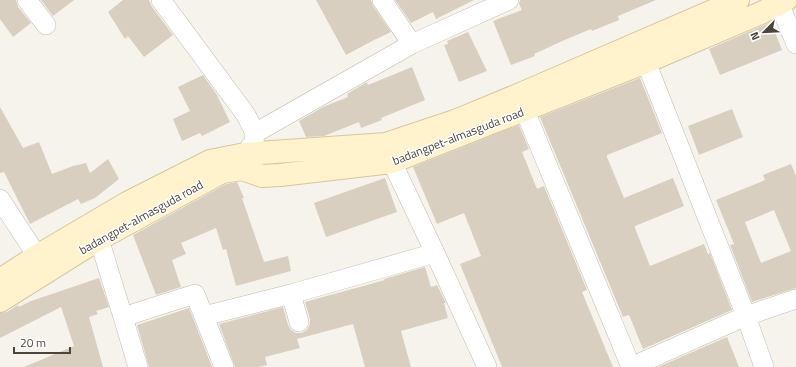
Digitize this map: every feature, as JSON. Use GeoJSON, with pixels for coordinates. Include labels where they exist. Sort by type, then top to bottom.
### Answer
{"type":"FeatureCollection","features":[{"type":"Feature","properties":{"kind":"street"},"geometry":{"type":"LineString","coordinates":[[27,0],[46,25]]}},
{"type":"Feature","properties":{"kind":"street"},"geometry":{"type":"LineString","coordinates":[[161,0],[246,115],[255,132],[254,142],[244,161]]}},
{"type":"Feature","properties":{"kind":"street"},"geometry":{"type":"LineString","coordinates":[[382,0],[412,44]]}},
{"type":"Feature","properties":{"kind":"street"},"geometry":{"type":"LineString","coordinates":[[255,132],[412,44],[509,0]]}},
{"type":"Feature","properties":{"kind":"street","name":"badangpet-almasguda road"},"geometry":{"type":"LineString","coordinates":[[0,280],[37,256],[127,204],[210,161],[244,161],[386,144],[455,121],[738,0]]}},
{"type":"Feature","properties":{"kind":"street"},"geometry":{"type":"LineString","coordinates":[[783,2],[796,44]]}},
{"type":"Feature","properties":{"kind":"street","name":"badangpet-almasguda road"},"geometry":{"type":"LineString","coordinates":[[244,161],[262,176],[392,162],[525,111],[646,62],[783,2]]}},
{"type":"Feature","properties":{"kind":"street"},"geometry":{"type":"LineString","coordinates":[[646,62],[746,316],[764,367]]}},
{"type":"Feature","properties":{"kind":"street"},"geometry":{"type":"LineString","coordinates":[[525,111],[631,367],[746,316],[796,299]]}},
{"type":"Feature","properties":{"kind":"street","name":"badangpet-almasguda road"},"geometry":{"type":"LineString","coordinates":[[0,300],[99,239],[244,161]]}},
{"type":"Feature","properties":{"kind":"street"},"geometry":{"type":"LineString","coordinates":[[392,162],[487,367]]}},
{"type":"Feature","properties":{"kind":"street"},"geometry":{"type":"LineString","coordinates":[[0,200],[37,256]]}},
{"type":"Feature","properties":{"kind":"street"},"geometry":{"type":"LineString","coordinates":[[99,239],[138,367]]}},
{"type":"Feature","properties":{"kind":"street"},"geometry":{"type":"LineString","coordinates":[[204,316],[291,294],[435,253]]}},
{"type":"Feature","properties":{"kind":"street"},"geometry":{"type":"LineString","coordinates":[[123,317],[195,294],[224,367]]}},
{"type":"Feature","properties":{"kind":"street"},"geometry":{"type":"LineString","coordinates":[[291,294],[299,322]]}},
{"type":"Feature","properties":{"kind":"building"},"geometry":{"type":"Polygon","coordinates":[[[0,0],[16,0],[18,7],[31,23],[13,37],[0,19],[0,0]]]}},
{"type":"Feature","properties":{"kind":"building"},"geometry":{"type":"Polygon","coordinates":[[[41,0],[74,0],[53,16],[41,0]]]}},
{"type":"Feature","properties":{"kind":"building"},"geometry":{"type":"Polygon","coordinates":[[[123,0],[149,0],[152,7],[173,35],[144,57],[128,36],[125,39],[108,12],[123,0]]]}},
{"type":"Feature","properties":{"kind":"building"},"geometry":{"type":"Polygon","coordinates":[[[316,0],[371,0],[373,6],[391,32],[346,55],[316,0]]]}},
{"type":"Feature","properties":{"kind":"building"},"geometry":{"type":"Polygon","coordinates":[[[395,0],[474,0],[436,19],[433,12],[411,23],[395,0]]]}},
{"type":"Feature","properties":{"kind":"building"},"geometry":{"type":"Polygon","coordinates":[[[520,0],[656,0],[618,16],[619,20],[592,31],[591,29],[534,54],[535,56],[511,65],[493,21],[522,10],[519,4],[520,0]]]}},
{"type":"Feature","properties":{"kind":"building"},"geometry":{"type":"Polygon","coordinates":[[[771,22],[782,50],[720,75],[709,49],[771,22]]]}},
{"type":"Feature","properties":{"kind":"building"},"geometry":{"type":"Polygon","coordinates":[[[468,32],[487,71],[459,82],[444,45],[448,44],[447,41],[468,32]]]}},
{"type":"Feature","properties":{"kind":"building"},"geometry":{"type":"Polygon","coordinates":[[[412,67],[425,100],[361,128],[359,122],[324,136],[306,137],[299,121],[323,107],[348,97],[347,94],[367,82],[368,85],[412,67]]]}},
{"type":"Feature","properties":{"kind":"building"},"geometry":{"type":"Polygon","coordinates":[[[203,75],[217,95],[230,122],[202,136],[200,133],[182,141],[173,119],[190,111],[178,87],[203,75]]]}},
{"type":"Feature","properties":{"kind":"building"},"geometry":{"type":"Polygon","coordinates":[[[640,78],[662,133],[607,155],[607,157],[624,198],[673,178],[684,206],[635,226],[650,266],[704,244],[708,254],[710,253],[732,310],[643,349],[629,315],[623,317],[540,117],[640,78]]]}},
{"type":"Feature","properties":{"kind":"building"},"geometry":{"type":"Polygon","coordinates":[[[0,107],[23,148],[39,142],[52,174],[86,163],[90,173],[108,159],[119,179],[95,198],[81,204],[78,199],[30,224],[4,172],[0,173],[0,107]]]}},
{"type":"Feature","properties":{"kind":"building"},"geometry":{"type":"Polygon","coordinates":[[[732,109],[743,137],[699,155],[688,126],[732,109]]]}},
{"type":"Feature","properties":{"kind":"building"},"geometry":{"type":"Polygon","coordinates":[[[519,125],[529,149],[522,152],[537,189],[544,186],[587,290],[582,292],[613,367],[502,367],[460,264],[481,256],[464,213],[437,224],[413,167],[519,125]]]}},
{"type":"Feature","properties":{"kind":"building"},"geometry":{"type":"Polygon","coordinates":[[[791,164],[796,176],[796,288],[752,302],[730,245],[734,244],[716,200],[765,180],[763,175],[791,164]],[[774,210],[745,222],[761,263],[791,251],[774,210]]]}},
{"type":"Feature","properties":{"kind":"building"},"geometry":{"type":"Polygon","coordinates":[[[385,178],[397,212],[326,237],[314,203],[385,178]]]}},
{"type":"Feature","properties":{"kind":"building"},"geometry":{"type":"Polygon","coordinates":[[[237,182],[244,198],[242,198],[264,262],[288,256],[291,271],[236,286],[226,249],[223,250],[216,228],[181,243],[186,254],[172,260],[181,287],[156,295],[133,235],[226,184],[237,182]]]}},
{"type":"Feature","properties":{"kind":"building"},"geometry":{"type":"Polygon","coordinates":[[[425,267],[431,287],[437,285],[446,303],[444,303],[448,318],[401,331],[411,367],[365,367],[353,324],[297,339],[300,348],[265,357],[267,365],[259,367],[235,367],[219,324],[283,307],[291,330],[296,333],[302,333],[307,330],[310,324],[305,302],[385,280],[384,279],[425,267]]]}},
{"type":"Feature","properties":{"kind":"building"},"geometry":{"type":"Polygon","coordinates":[[[99,278],[109,307],[96,311],[98,314],[89,317],[103,367],[24,367],[74,346],[61,307],[0,338],[0,313],[7,312],[18,305],[19,307],[31,301],[99,278]]]}},
{"type":"Feature","properties":{"kind":"building"},"geometry":{"type":"Polygon","coordinates":[[[189,308],[212,367],[149,367],[137,325],[189,308]]]}},
{"type":"Feature","properties":{"kind":"building"},"geometry":{"type":"Polygon","coordinates":[[[727,337],[739,367],[658,367],[727,337]]]}}]}
